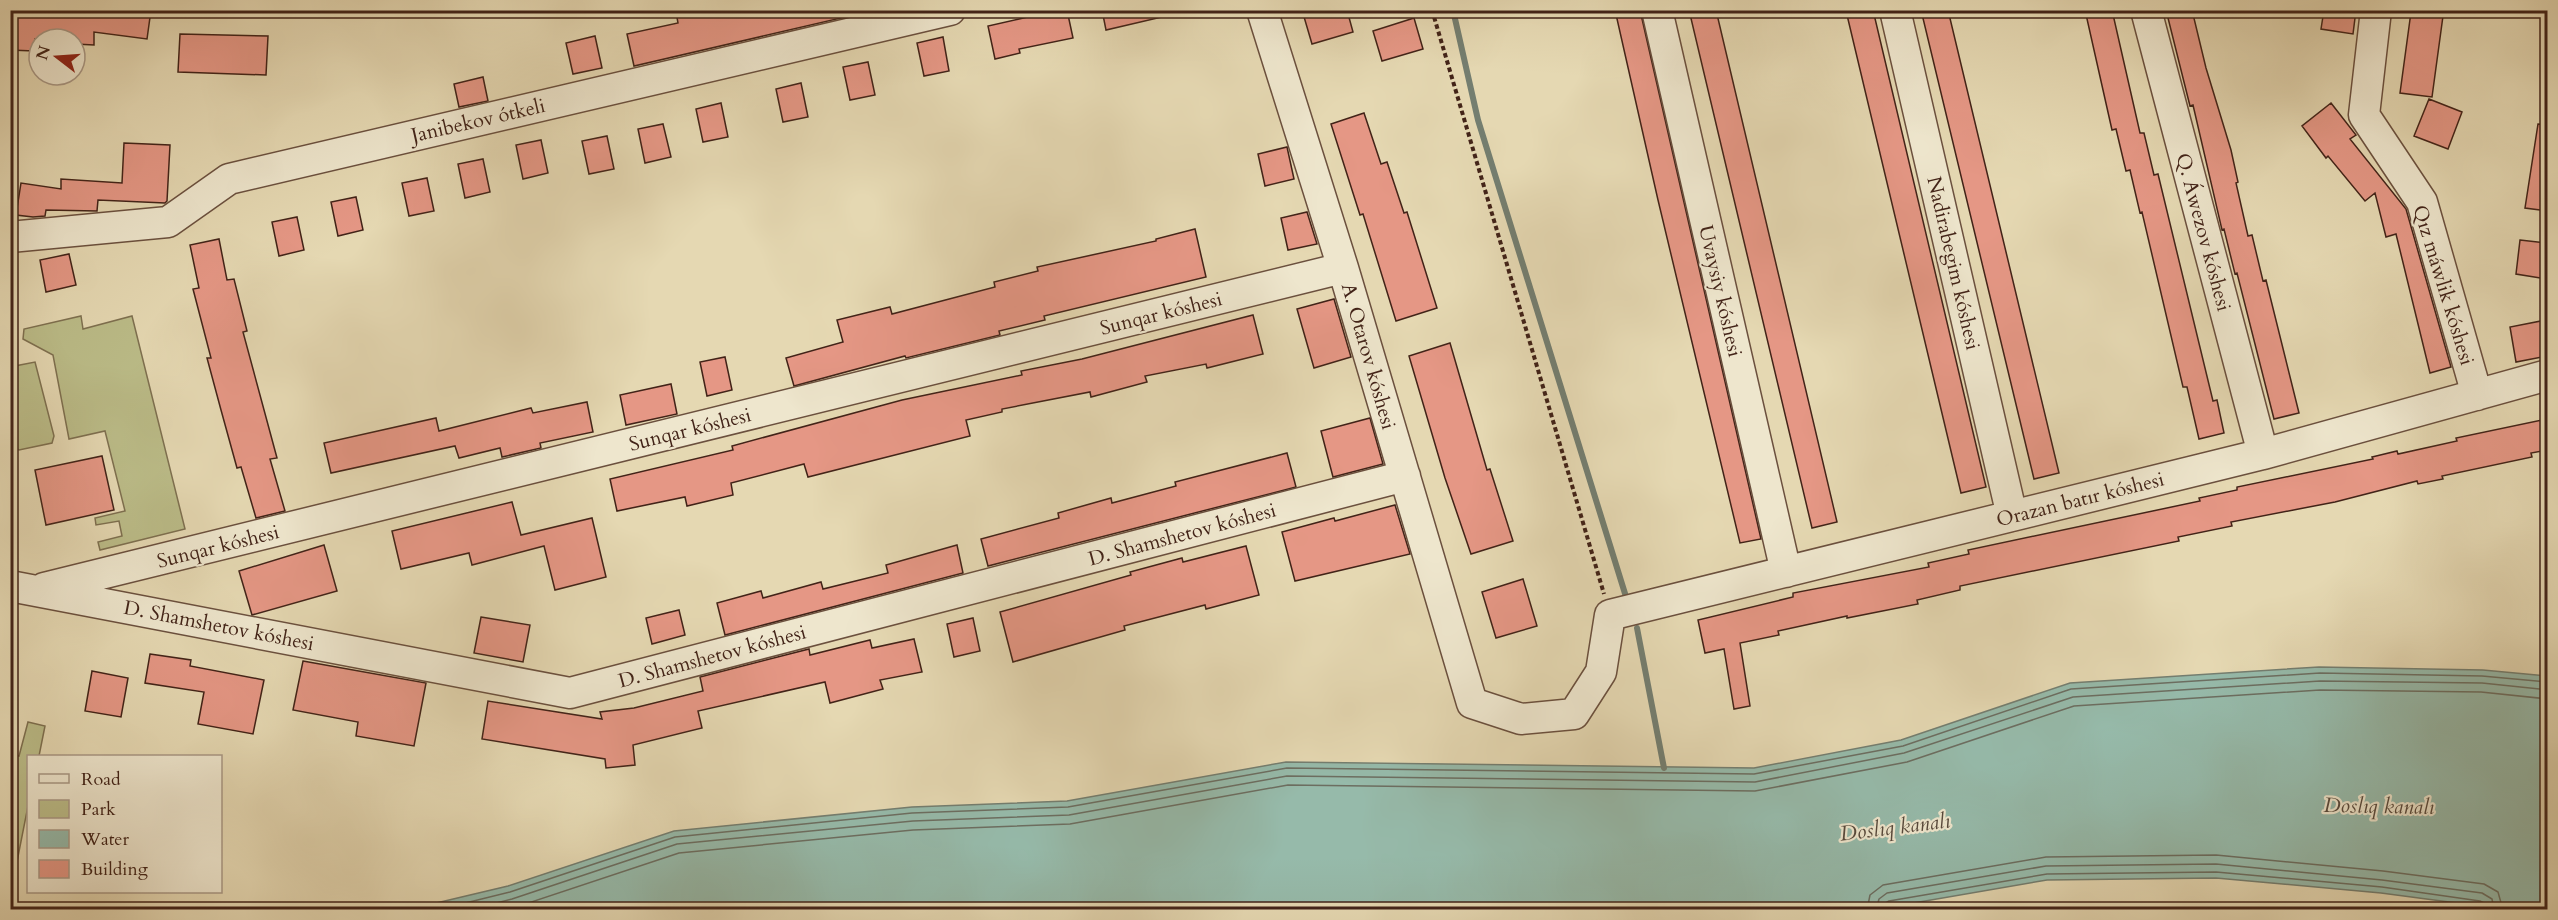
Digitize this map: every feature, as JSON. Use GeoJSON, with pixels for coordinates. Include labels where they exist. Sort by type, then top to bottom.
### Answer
{"type":"FeatureCollection","features":[{"type":"Feature","properties":{"kind":"street","name":"Janibekov ótkeli"},"geometry":{"type":"LineString","coordinates":[[12,243],[168,222],[229,178],[950,10]]}},
{"type":"Feature","properties":{"kind":"street","name":"A. Otarov kóshesi"},"geometry":{"type":"LineString","coordinates":[[1262,10],[1343,268],[1472,703],[1521,719],[1574,714],[1601,672],[1610,615]]}},
{"type":"Feature","properties":{"kind":"street","name":"Uvaysiy kóshesi"},"geometry":{"type":"LineString","coordinates":[[1657,10],[1786,572]]}},
{"type":"Feature","properties":{"kind":"street","name":"Nadirabegim kóshesi"},"geometry":{"type":"LineString","coordinates":[[1895,10],[2012,516]]}},
{"type":"Feature","properties":{"kind":"street","name":"Q. Áwezov kóshesi"},"geometry":{"type":"LineString","coordinates":[[2146,10],[2263,454]]}},
{"type":"Feature","properties":{"kind":"street","name":"Qız máwlik kóshesi"},"geometry":{"type":"LineString","coordinates":[[2376,10],[2364,115],[2422,202],[2477,395]]}},
{"type":"Feature","properties":{"kind":"street","name":"Sunqar kóshesi"},"geometry":{"type":"LineString","coordinates":[[23,588],[1343,268]]}},
{"type":"Feature","properties":{"kind":"street","name":"Orazan batır kóshesi"},"geometry":{"type":"LineString","coordinates":[[1610,615],[2263,454],[2547,375]]}},
{"type":"Feature","properties":{"kind":"street","name":"D. Shamshetov kóshesi"},"geometry":{"type":"LineString","coordinates":[[23,588],[570,693],[1405,476]]}},
{"type":"Feature","properties":{"kind":"path"},"geometry":{"type":"LineString","coordinates":[[1432,10],[1610,615]]}},
{"type":"Feature","properties":{"kind":"green space"},"geometry":{"type":"Polygon","coordinates":[[[81,316],[83,329],[132,316],[185,529],[100,550],[98,542],[122,536],[119,521],[96,525],[95,518],[125,511],[105,431],[69,439],[53,355],[23,339],[24,329],[81,316]]]}},
{"type":"Feature","properties":{"kind":"green space"},"geometry":{"type":"Polygon","coordinates":[[[35,362],[54,436],[52,443],[19,450],[15,448],[10,387],[15,366],[35,362]]]}},
{"type":"Feature","properties":{"kind":"green space"},"geometry":{"type":"Polygon","coordinates":[[[28,722],[45,726],[39,755],[27,755],[27,811],[13,882],[10,881],[10,775],[15,755],[19,756],[28,722]]]}},
{"type":"Feature","properties":{"kind":"water","name":"Doslıq kanalı"},"geometry":{"type":"Polygon","coordinates":[[[2319,667],[2483,670],[2547,676],[2547,909],[2502,909],[2381,893],[2216,878],[2047,880],[1873,910],[411,909],[508,886],[674,831],[912,807],[1067,801],[1286,762],[1754,768],[1901,740],[2070,683],[2319,667]]]}},
{"type":"Feature","properties":{"kind":"building"},"geometry":{"type":"Polygon","coordinates":[[[10,10],[151,10],[147,39],[94,32],[94,45],[87,45],[87,27],[27,27],[27,51],[10,50],[10,10]]]}},
{"type":"Feature","properties":{"kind":"building"},"geometry":{"type":"Polygon","coordinates":[[[684,10],[867,10],[867,12],[634,66],[627,34],[678,23],[676,12],[684,10]]]}},
{"type":"Feature","properties":{"kind":"building"},"geometry":{"type":"Polygon","coordinates":[[[1041,10],[1067,10],[1073,38],[1019,49],[1020,53],[995,59],[988,26],[1041,14],[1041,10]]]}},
{"type":"Feature","properties":{"kind":"building"},"geometry":{"type":"Polygon","coordinates":[[[1102,10],[1161,10],[1162,17],[1106,30],[1102,10]]]}},
{"type":"Feature","properties":{"kind":"building"},"geometry":{"type":"Polygon","coordinates":[[[1302,10],[1347,10],[1353,32],[1312,44],[1302,10]]]}},
{"type":"Feature","properties":{"kind":"building"},"geometry":{"type":"Polygon","coordinates":[[[1615,10],[1640,10],[1761,539],[1740,543],[1615,10]]]}},
{"type":"Feature","properties":{"kind":"building"},"geometry":{"type":"Polygon","coordinates":[[[1689,10],[1716,10],[1837,522],[1812,528],[1689,10]]]}},
{"type":"Feature","properties":{"kind":"building"},"geometry":{"type":"Polygon","coordinates":[[[1873,10],[1986,487],[1961,493],[1847,15],[1873,10]]]}},
{"type":"Feature","properties":{"kind":"building"},"geometry":{"type":"Polygon","coordinates":[[[1921,10],[1948,10],[2059,473],[2034,479],[1921,10]]]}},
{"type":"Feature","properties":{"kind":"building"},"geometry":{"type":"Polygon","coordinates":[[[2085,10],[2112,10],[2140,133],[2144,133],[2154,175],[2158,174],[2213,401],[2217,400],[2224,433],[2199,439],[2187,387],[2183,387],[2142,212],[2140,213],[2130,170],[2126,171],[2116,129],[2112,130],[2085,10]]]}},
{"type":"Feature","properties":{"kind":"building"},"geometry":{"type":"Polygon","coordinates":[[[2166,10],[2192,10],[2206,68],[2231,150],[2248,236],[2252,235],[2263,281],[2266,280],[2299,413],[2274,419],[2237,273],[2235,274],[2224,229],[2222,230],[2193,105],[2190,106],[2166,10]]]}},
{"type":"Feature","properties":{"kind":"building"},"geometry":{"type":"Polygon","coordinates":[[[2324,10],[2356,10],[2353,34],[2321,29],[2324,10]]]}},
{"type":"Feature","properties":{"kind":"building"},"geometry":{"type":"Polygon","coordinates":[[[2411,12],[2443,16],[2432,97],[2400,93],[2411,12]]]}},
{"type":"Feature","properties":{"kind":"building"},"geometry":{"type":"Polygon","coordinates":[[[1414,18],[1423,49],[1382,61],[1373,31],[1414,18]]]}},
{"type":"Feature","properties":{"kind":"building"},"geometry":{"type":"Polygon","coordinates":[[[180,34],[268,36],[266,75],[178,72],[180,34]]]}},
{"type":"Feature","properties":{"kind":"building"},"geometry":{"type":"Polygon","coordinates":[[[595,36],[602,68],[573,74],[566,43],[595,36]]]}},
{"type":"Feature","properties":{"kind":"building"},"geometry":{"type":"Polygon","coordinates":[[[943,37],[949,71],[924,76],[917,43],[943,37]]]}},
{"type":"Feature","properties":{"kind":"building"},"geometry":{"type":"Polygon","coordinates":[[[868,62],[875,95],[850,100],[843,67],[868,62]]]}},
{"type":"Feature","properties":{"kind":"building"},"geometry":{"type":"Polygon","coordinates":[[[483,77],[488,101],[459,107],[454,84],[483,77]]]}},
{"type":"Feature","properties":{"kind":"building"},"geometry":{"type":"Polygon","coordinates":[[[801,83],[808,117],[783,122],[776,89],[801,83]]]}},
{"type":"Feature","properties":{"kind":"building"},"geometry":{"type":"Polygon","coordinates":[[[2429,99],[2462,112],[2448,149],[2414,136],[2429,99]]]}},
{"type":"Feature","properties":{"kind":"building"},"geometry":{"type":"Polygon","coordinates":[[[721,103],[728,137],[703,142],[696,109],[721,103]]]}},
{"type":"Feature","properties":{"kind":"building"},"geometry":{"type":"Polygon","coordinates":[[[2331,103],[2356,135],[2350,139],[2406,209],[2451,367],[2430,373],[2396,234],[2386,237],[2375,193],[2365,201],[2328,156],[2326,158],[2302,126],[2331,103]]]}},
{"type":"Feature","properties":{"kind":"building"},"geometry":{"type":"Polygon","coordinates":[[[1364,113],[1381,164],[1387,162],[1404,213],[1407,212],[1437,308],[1396,321],[1363,214],[1360,215],[1331,124],[1364,113]]]}},
{"type":"Feature","properties":{"kind":"building"},"geometry":{"type":"Polygon","coordinates":[[[663,124],[671,157],[645,163],[638,129],[663,124]]]}},
{"type":"Feature","properties":{"kind":"building"},"geometry":{"type":"Polygon","coordinates":[[[2538,124],[2547,125],[2547,211],[2525,208],[2538,124]]]}},
{"type":"Feature","properties":{"kind":"building"},"geometry":{"type":"Polygon","coordinates":[[[607,136],[614,169],[589,174],[582,141],[607,136]]]}},
{"type":"Feature","properties":{"kind":"building"},"geometry":{"type":"Polygon","coordinates":[[[541,140],[548,173],[523,179],[516,145],[541,140]]]}},
{"type":"Feature","properties":{"kind":"building"},"geometry":{"type":"Polygon","coordinates":[[[124,143],[170,145],[167,201],[165,203],[98,200],[97,211],[46,210],[45,216],[16,215],[21,183],[61,189],[61,179],[122,183],[124,143]]]}},
{"type":"Feature","properties":{"kind":"building"},"geometry":{"type":"Polygon","coordinates":[[[1287,147],[1294,179],[1265,186],[1258,154],[1287,147]]]}},
{"type":"Feature","properties":{"kind":"building"},"geometry":{"type":"Polygon","coordinates":[[[483,159],[490,192],[465,198],[458,164],[483,159]]]}},
{"type":"Feature","properties":{"kind":"building"},"geometry":{"type":"Polygon","coordinates":[[[427,178],[434,211],[409,216],[402,183],[427,178]]]}},
{"type":"Feature","properties":{"kind":"building"},"geometry":{"type":"Polygon","coordinates":[[[356,197],[363,230],[338,236],[331,202],[356,197]]]}},
{"type":"Feature","properties":{"kind":"building"},"geometry":{"type":"Polygon","coordinates":[[[1307,212],[1317,244],[1288,250],[1281,218],[1307,212]]]}},
{"type":"Feature","properties":{"kind":"building"},"geometry":{"type":"Polygon","coordinates":[[[297,217],[304,250],[279,256],[272,222],[297,217]]]}},
{"type":"Feature","properties":{"kind":"building"},"geometry":{"type":"Polygon","coordinates":[[[1195,229],[1206,277],[1044,316],[1045,320],[999,331],[1000,335],[906,358],[905,356],[794,386],[786,358],[843,342],[837,320],[890,307],[892,314],[995,287],[994,282],[1038,271],[1037,267],[1156,241],[1156,239],[1195,229]]]}},
{"type":"Feature","properties":{"kind":"building"},"geometry":{"type":"Polygon","coordinates":[[[219,239],[227,280],[234,279],[247,331],[243,332],[277,458],[270,459],[285,511],[256,518],[241,467],[237,468],[221,410],[207,358],[211,358],[193,289],[199,288],[190,245],[219,239]]]}},
{"type":"Feature","properties":{"kind":"building"},"geometry":{"type":"Polygon","coordinates":[[[2520,240],[2547,243],[2547,279],[2516,274],[2520,240]]]}},
{"type":"Feature","properties":{"kind":"building"},"geometry":{"type":"Polygon","coordinates":[[[69,254],[76,285],[46,292],[40,260],[69,254]]]}},
{"type":"Feature","properties":{"kind":"building"},"geometry":{"type":"Polygon","coordinates":[[[1334,299],[1351,357],[1314,368],[1297,309],[1334,299]]]}},
{"type":"Feature","properties":{"kind":"building"},"geometry":{"type":"Polygon","coordinates":[[[1253,315],[1263,354],[1207,368],[1206,364],[1145,376],[1147,382],[1091,397],[1090,392],[1002,409],[1002,412],[966,420],[970,436],[808,477],[804,464],[731,483],[733,495],[687,506],[685,497],[617,511],[610,479],[733,450],[732,446],[902,400],[1022,375],[1021,371],[1082,359],[1253,315]]]}},
{"type":"Feature","properties":{"kind":"building"},"geometry":{"type":"Polygon","coordinates":[[[2541,321],[2547,356],[2516,362],[2510,327],[2541,321]]]}},
{"type":"Feature","properties":{"kind":"building"},"geometry":{"type":"Polygon","coordinates":[[[1450,343],[1487,470],[1490,469],[1513,541],[1471,554],[1445,478],[1409,356],[1450,343]]]}},
{"type":"Feature","properties":{"kind":"building"},"geometry":{"type":"Polygon","coordinates":[[[725,357],[732,390],[707,396],[700,362],[725,357]]]}},
{"type":"Feature","properties":{"kind":"building"},"geometry":{"type":"Polygon","coordinates":[[[671,384],[677,414],[626,425],[620,395],[671,384]]]}},
{"type":"Feature","properties":{"kind":"building"},"geometry":{"type":"Polygon","coordinates":[[[587,402],[593,432],[540,443],[541,448],[502,457],[500,448],[459,458],[455,446],[331,473],[324,443],[436,418],[439,431],[531,408],[533,413],[587,402]]]}},
{"type":"Feature","properties":{"kind":"building"},"geometry":{"type":"Polygon","coordinates":[[[1370,418],[1383,464],[1333,477],[1321,431],[1370,418]]]}},
{"type":"Feature","properties":{"kind":"building"},"geometry":{"type":"Polygon","coordinates":[[[2547,419],[2547,450],[2531,453],[2532,457],[2442,476],[2443,479],[2418,484],[2417,481],[2335,502],[2231,522],[2232,526],[2178,537],[2179,541],[1960,586],[1960,590],[1917,600],[1918,604],[1778,631],[1779,635],[1740,643],[1750,706],[1734,709],[1724,649],[1705,653],[1698,620],[1793,597],[1793,593],[1929,567],[1928,563],[1969,554],[1968,550],[2200,501],[2199,498],[2237,490],[2237,487],[2373,459],[2372,457],[2397,451],[2398,454],[2457,441],[2456,438],[2547,419]]]}},
{"type":"Feature","properties":{"kind":"building"},"geometry":{"type":"Polygon","coordinates":[[[1287,453],[1296,487],[988,566],[981,539],[1059,518],[1058,513],[1111,498],[1112,503],[1176,486],[1175,482],[1287,453]]]}},
{"type":"Feature","properties":{"kind":"building"},"geometry":{"type":"Polygon","coordinates":[[[102,456],[114,510],[46,525],[35,470],[102,456]]]}},
{"type":"Feature","properties":{"kind":"building"},"geometry":{"type":"Polygon","coordinates":[[[512,502],[521,535],[592,518],[606,577],[555,590],[544,546],[472,565],[469,553],[401,569],[392,531],[512,502]]]}},
{"type":"Feature","properties":{"kind":"building"},"geometry":{"type":"Polygon","coordinates":[[[1395,505],[1410,554],[1295,581],[1282,532],[1395,505]]]}},
{"type":"Feature","properties":{"kind":"building"},"geometry":{"type":"Polygon","coordinates":[[[324,545],[337,591],[252,615],[239,571],[324,545]]]}},
{"type":"Feature","properties":{"kind":"building"},"geometry":{"type":"Polygon","coordinates":[[[957,545],[963,573],[725,635],[717,603],[761,591],[763,598],[821,582],[823,589],[888,573],[886,565],[957,545]]]}},
{"type":"Feature","properties":{"kind":"building"},"geometry":{"type":"Polygon","coordinates":[[[1246,546],[1259,595],[1206,609],[1205,605],[1124,626],[1125,630],[1013,662],[1000,612],[1182,558],[1183,562],[1246,546]]]}},
{"type":"Feature","properties":{"kind":"building"},"geometry":{"type":"Polygon","coordinates":[[[1523,579],[1537,626],[1496,638],[1482,592],[1523,579]]]}},
{"type":"Feature","properties":{"kind":"building"},"geometry":{"type":"Polygon","coordinates":[[[679,610],[685,635],[652,644],[646,618],[679,610]]]}},
{"type":"Feature","properties":{"kind":"building"},"geometry":{"type":"Polygon","coordinates":[[[481,617],[530,625],[523,662],[474,653],[481,617]]]}},
{"type":"Feature","properties":{"kind":"building"},"geometry":{"type":"Polygon","coordinates":[[[973,618],[980,651],[954,657],[947,624],[973,618]]]}},
{"type":"Feature","properties":{"kind":"building"},"geometry":{"type":"Polygon","coordinates":[[[914,639],[922,672],[880,680],[883,689],[830,703],[825,682],[698,711],[702,728],[633,745],[635,765],[606,768],[605,759],[482,739],[488,701],[602,719],[600,712],[634,708],[703,691],[700,677],[809,649],[810,655],[870,640],[872,648],[914,639]]]}},
{"type":"Feature","properties":{"kind":"building"},"geometry":{"type":"Polygon","coordinates":[[[150,654],[191,660],[190,666],[264,680],[253,734],[198,724],[204,692],[145,683],[150,654]]]}},
{"type":"Feature","properties":{"kind":"building"},"geometry":{"type":"Polygon","coordinates":[[[303,661],[426,683],[414,746],[356,736],[358,722],[293,710],[303,661]]]}},
{"type":"Feature","properties":{"kind":"building"},"geometry":{"type":"Polygon","coordinates":[[[92,671],[128,678],[121,717],[85,711],[92,671]]]}},
{"type":"Feature","properties":{"kind":"waterway"},"geometry":{"type":"LineString","coordinates":[[1453,10],[1478,120],[1627,600]]}},
{"type":"Feature","properties":{"kind":"waterway"},"geometry":{"type":"LineString","coordinates":[[1637,628],[1664,768]]}}]}
